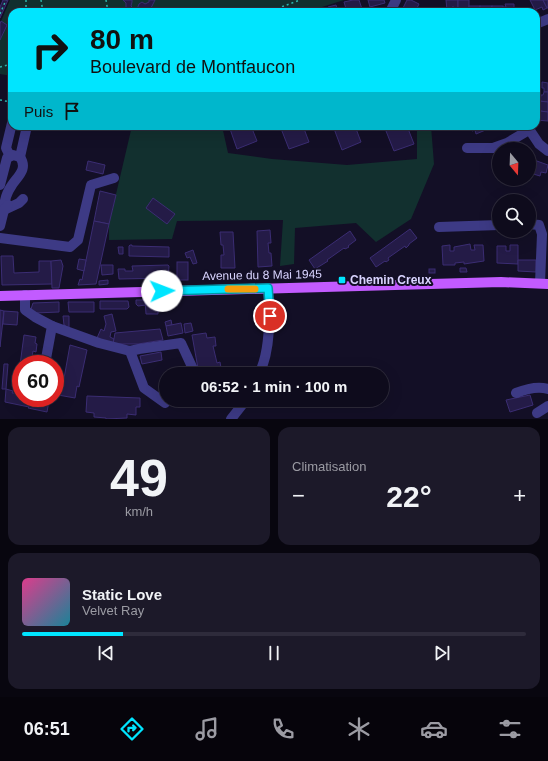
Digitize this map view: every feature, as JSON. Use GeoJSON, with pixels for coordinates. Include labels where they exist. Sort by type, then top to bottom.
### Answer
{"type":"FeatureCollection","features":[{"type":"Feature","properties":{"kind":"main road","name":"Avenue du 8 Mai 1945"},"geometry":{"type":"LineString","coordinates":[[0,296],[501,282],[544,283]]}},
{"type":"Feature","properties":{"kind":"street"},"geometry":{"type":"LineString","coordinates":[[0,226],[4,204],[10,187],[23,171],[23,161],[6,148],[8,130]]}},
{"type":"Feature","properties":{"kind":"street"},"geometry":{"type":"LineString","coordinates":[[0,185],[5,162],[15,156],[25,130]]}},
{"type":"Feature","properties":{"kind":"street"},"geometry":{"type":"LineString","coordinates":[[467,148],[493,148],[507,143],[525,130]]}},
{"type":"Feature","properties":{"kind":"street"},"geometry":{"type":"LineString","coordinates":[[529,130],[539,144],[548,151]]}},
{"type":"Feature","properties":{"kind":"street"},"geometry":{"type":"LineString","coordinates":[[0,238],[70,247],[78,240],[91,185],[114,178]]}},
{"type":"Feature","properties":{"kind":"street"},"geometry":{"type":"LineString","coordinates":[[4,210],[10,202],[16,198],[25,200]]}},
{"type":"Feature","properties":{"kind":"street"},"geometry":{"type":"LineString","coordinates":[[439,227],[492,225]]}},
{"type":"Feature","properties":{"kind":"street"},"geometry":{"type":"LineString","coordinates":[[536,225],[539,225],[541,228],[544,283]]}},
{"type":"Feature","properties":{"kind":"street"},"geometry":{"type":"LineString","coordinates":[[261,367],[266,347],[270,316],[268,288]]}},
{"type":"Feature","properties":{"kind":"street"},"geometry":{"type":"LineString","coordinates":[[25,295],[25,310],[52,326],[99,343],[130,351],[181,343],[192,367]]}},
{"type":"Feature","properties":{"kind":"street"},"geometry":{"type":"LineString","coordinates":[[47,355],[52,326]]}},
{"type":"Feature","properties":{"kind":"street"},"geometry":{"type":"LineString","coordinates":[[130,351],[144,388],[159,399]]}},
{"type":"Feature","properties":{"kind":"street"},"geometry":{"type":"LineString","coordinates":[[516,393],[526,389],[548,389]]}},
{"type":"Feature","properties":{"kind":"street"},"geometry":{"type":"LineString","coordinates":[[537,413],[548,406]]}},
{"type":"Feature","properties":{"kind":"street"},"geometry":{"type":"LineString","coordinates":[[231,419],[240,407]]}},
{"type":"Feature","properties":{"kind":"path"},"geometry":{"type":"LineString","coordinates":[[0,14],[6,0]]}},
{"type":"Feature","properties":{"kind":"path"},"geometry":{"type":"LineString","coordinates":[[279,8],[300,0]]}},
{"type":"Feature","properties":{"kind":"green space"},"geometry":{"type":"Polygon","coordinates":[[[10,0],[344,0],[320,8],[8,8],[8,75],[0,74],[0,24],[10,0]]]}},
{"type":"Feature","properties":{"kind":"green space"},"geometry":{"type":"Polygon","coordinates":[[[131,130],[223,130],[228,153],[272,159],[347,165],[417,159],[417,130],[431,130],[434,164],[411,219],[376,242],[356,223],[295,228],[294,264],[280,266],[283,220],[177,221],[172,239],[109,240],[109,224],[131,130]]]}},
{"type":"Feature","properties":{"kind":"building"},"geometry":{"type":"Polygon","coordinates":[[[3,0],[8,0],[0,18],[0,7],[3,0]]]}},
{"type":"Feature","properties":{"kind":"building"},"geometry":{"type":"Polygon","coordinates":[[[123,0],[132,0],[131,6],[133,8],[126,8],[126,3],[123,0]]]}},
{"type":"Feature","properties":{"kind":"building"},"geometry":{"type":"Polygon","coordinates":[[[149,0],[155,0],[151,8],[137,8],[142,2],[145,4],[149,2],[149,0]]]}},
{"type":"Feature","properties":{"kind":"building"},"geometry":{"type":"Polygon","coordinates":[[[359,0],[362,8],[346,8],[344,2],[359,0]]]}},
{"type":"Feature","properties":{"kind":"building"},"geometry":{"type":"Polygon","coordinates":[[[368,0],[384,0],[385,3],[370,7],[368,0]]]}},
{"type":"Feature","properties":{"kind":"building"},"geometry":{"type":"Polygon","coordinates":[[[407,0],[411,0],[419,4],[417,8],[403,8],[407,0]]]}},
{"type":"Feature","properties":{"kind":"building"},"geometry":{"type":"Polygon","coordinates":[[[446,0],[458,0],[458,8],[447,8],[446,0]]]}},
{"type":"Feature","properties":{"kind":"building"},"geometry":{"type":"Polygon","coordinates":[[[458,0],[469,0],[469,8],[458,8],[458,0]]]}},
{"type":"Feature","properties":{"kind":"building"},"geometry":{"type":"Polygon","coordinates":[[[530,0],[543,0],[547,8],[543,10],[542,7],[534,8],[530,0]]]}},
{"type":"Feature","properties":{"kind":"building"},"geometry":{"type":"Polygon","coordinates":[[[543,0],[548,0],[548,8],[547,8],[543,0]]]}},
{"type":"Feature","properties":{"kind":"building"},"geometry":{"type":"Polygon","coordinates":[[[505,4],[514,4],[514,8],[503,8],[506,7],[505,4]]]}},
{"type":"Feature","properties":{"kind":"building"},"geometry":{"type":"Polygon","coordinates":[[[336,5],[337,8],[328,8],[336,5]]]}},
{"type":"Feature","properties":{"kind":"building"},"geometry":{"type":"Polygon","coordinates":[[[469,6],[480,6],[480,8],[469,8],[469,6]]]}},
{"type":"Feature","properties":{"kind":"building"},"geometry":{"type":"Polygon","coordinates":[[[480,6],[492,6],[492,8],[480,8],[480,6]]]}},
{"type":"Feature","properties":{"kind":"building"},"geometry":{"type":"Polygon","coordinates":[[[492,6],[503,6],[503,8],[492,8],[492,6]]]}},
{"type":"Feature","properties":{"kind":"building"},"geometry":{"type":"Polygon","coordinates":[[[1,21],[7,25],[0,40],[0,24],[1,21]]]}},
{"type":"Feature","properties":{"kind":"building"},"geometry":{"type":"Polygon","coordinates":[[[542,82],[548,83],[548,92],[544,92],[542,82]]]}},
{"type":"Feature","properties":{"kind":"building"},"geometry":{"type":"Polygon","coordinates":[[[544,92],[548,92],[548,102],[540,101],[541,95],[543,95],[544,92]]]}},
{"type":"Feature","properties":{"kind":"building"},"geometry":{"type":"Polygon","coordinates":[[[540,101],[548,102],[548,112],[540,111],[540,101]]]}},
{"type":"Feature","properties":{"kind":"building"},"geometry":{"type":"Polygon","coordinates":[[[540,111],[548,112],[548,121],[540,120],[540,111]]]}},
{"type":"Feature","properties":{"kind":"building"},"geometry":{"type":"Polygon","coordinates":[[[230,130],[253,130],[257,141],[237,149],[230,130]]]}},
{"type":"Feature","properties":{"kind":"building"},"geometry":{"type":"Polygon","coordinates":[[[282,130],[304,130],[309,142],[289,149],[282,130]]]}},
{"type":"Feature","properties":{"kind":"building"},"geometry":{"type":"Polygon","coordinates":[[[334,130],[356,130],[361,142],[342,150],[334,130]]]}},
{"type":"Feature","properties":{"kind":"building"},"geometry":{"type":"Polygon","coordinates":[[[386,130],[409,130],[414,144],[394,151],[386,130]]]}},
{"type":"Feature","properties":{"kind":"building"},"geometry":{"type":"Polygon","coordinates":[[[475,130],[486,130],[476,134],[475,130]]]}},
{"type":"Feature","properties":{"kind":"building"},"geometry":{"type":"Polygon","coordinates":[[[88,161],[105,165],[103,174],[86,170],[88,161]]]}},
{"type":"Feature","properties":{"kind":"building"},"geometry":{"type":"Polygon","coordinates":[[[536,161],[548,165],[546,173],[541,172],[540,176],[536,175],[536,161]]]}},
{"type":"Feature","properties":{"kind":"building"},"geometry":{"type":"Polygon","coordinates":[[[100,191],[116,195],[109,224],[94,221],[100,191]]]}},
{"type":"Feature","properties":{"kind":"building"},"geometry":{"type":"Polygon","coordinates":[[[153,198],[175,214],[167,224],[146,208],[153,198]]]}},
{"type":"Feature","properties":{"kind":"building"},"geometry":{"type":"Polygon","coordinates":[[[94,221],[109,224],[96,284],[78,285],[80,279],[82,280],[94,221]]]}},
{"type":"Feature","properties":{"kind":"building"},"geometry":{"type":"Polygon","coordinates":[[[410,229],[417,238],[406,248],[405,246],[388,258],[389,260],[376,267],[370,258],[410,229]]]}},
{"type":"Feature","properties":{"kind":"building"},"geometry":{"type":"Polygon","coordinates":[[[270,230],[271,243],[268,243],[269,253],[271,253],[272,266],[258,267],[257,231],[270,230]]]}},
{"type":"Feature","properties":{"kind":"building"},"geometry":{"type":"Polygon","coordinates":[[[350,231],[356,240],[348,246],[349,247],[344,248],[315,269],[309,260],[350,231]]]}},
{"type":"Feature","properties":{"kind":"building"},"geometry":{"type":"Polygon","coordinates":[[[220,232],[233,232],[235,268],[221,268],[221,255],[224,255],[223,245],[221,245],[220,232]]]}},
{"type":"Feature","properties":{"kind":"building"},"geometry":{"type":"Polygon","coordinates":[[[470,244],[471,250],[475,250],[474,245],[483,245],[484,261],[443,265],[442,246],[450,245],[450,251],[454,251],[454,247],[470,244]]]}},
{"type":"Feature","properties":{"kind":"building"},"geometry":{"type":"Polygon","coordinates":[[[130,245],[169,247],[169,257],[129,256],[130,245]]]}},
{"type":"Feature","properties":{"kind":"building"},"geometry":{"type":"Polygon","coordinates":[[[510,245],[518,245],[518,264],[497,263],[497,246],[506,246],[506,251],[510,251],[510,245]]]}},
{"type":"Feature","properties":{"kind":"building"},"geometry":{"type":"Polygon","coordinates":[[[118,247],[123,247],[123,254],[119,254],[118,247]]]}},
{"type":"Feature","properties":{"kind":"building"},"geometry":{"type":"Polygon","coordinates":[[[193,250],[197,263],[193,264],[190,257],[187,258],[185,253],[193,250]]]}},
{"type":"Feature","properties":{"kind":"building"},"geometry":{"type":"Polygon","coordinates":[[[1,256],[13,256],[14,273],[39,272],[39,261],[51,261],[52,284],[2,285],[1,256]]]}},
{"type":"Feature","properties":{"kind":"building"},"geometry":{"type":"Polygon","coordinates":[[[79,259],[86,260],[84,271],[77,269],[79,259]]]}},
{"type":"Feature","properties":{"kind":"building"},"geometry":{"type":"Polygon","coordinates":[[[61,260],[63,266],[59,288],[52,288],[51,261],[61,260]]]}},
{"type":"Feature","properties":{"kind":"building"},"geometry":{"type":"Polygon","coordinates":[[[518,260],[536,260],[536,272],[518,271],[518,260]]]}},
{"type":"Feature","properties":{"kind":"building"},"geometry":{"type":"Polygon","coordinates":[[[177,262],[188,262],[188,280],[177,280],[177,262]]]}},
{"type":"Feature","properties":{"kind":"building"},"geometry":{"type":"Polygon","coordinates":[[[101,265],[113,265],[113,274],[102,275],[101,265]]]}},
{"type":"Feature","properties":{"kind":"building"},"geometry":{"type":"Polygon","coordinates":[[[168,265],[168,278],[119,279],[118,269],[133,271],[132,266],[168,265]]]}},
{"type":"Feature","properties":{"kind":"building"},"geometry":{"type":"Polygon","coordinates":[[[460,268],[466,268],[467,272],[460,272],[460,268]]]}},
{"type":"Feature","properties":{"kind":"building"},"geometry":{"type":"Polygon","coordinates":[[[429,269],[435,269],[435,273],[429,273],[429,269]]]}},
{"type":"Feature","properties":{"kind":"building"},"geometry":{"type":"Polygon","coordinates":[[[108,280],[108,284],[99,285],[99,281],[108,280]]]}},
{"type":"Feature","properties":{"kind":"building"},"geometry":{"type":"Polygon","coordinates":[[[136,300],[145,300],[146,305],[138,306],[136,304],[136,300]]]}},
{"type":"Feature","properties":{"kind":"building"},"geometry":{"type":"Polygon","coordinates":[[[145,300],[158,300],[158,314],[146,314],[145,300]]]}},
{"type":"Feature","properties":{"kind":"building"},"geometry":{"type":"Polygon","coordinates":[[[100,301],[128,301],[129,307],[127,309],[100,309],[100,301]]]}},
{"type":"Feature","properties":{"kind":"building"},"geometry":{"type":"Polygon","coordinates":[[[59,302],[59,312],[35,313],[31,309],[33,303],[59,302]]]}},
{"type":"Feature","properties":{"kind":"building"},"geometry":{"type":"Polygon","coordinates":[[[68,302],[94,302],[94,312],[69,312],[68,302]]]}},
{"type":"Feature","properties":{"kind":"building"},"geometry":{"type":"Polygon","coordinates":[[[0,310],[4,311],[0,347],[0,310]]]}},
{"type":"Feature","properties":{"kind":"building"},"geometry":{"type":"Polygon","coordinates":[[[4,311],[18,312],[17,325],[3,324],[4,311]]]}},
{"type":"Feature","properties":{"kind":"building"},"geometry":{"type":"Polygon","coordinates":[[[112,314],[116,331],[111,332],[110,337],[114,339],[113,344],[97,338],[101,329],[104,331],[106,324],[104,316],[112,314]]]}},
{"type":"Feature","properties":{"kind":"building"},"geometry":{"type":"Polygon","coordinates":[[[63,316],[69,316],[69,328],[64,325],[63,316]]]}},
{"type":"Feature","properties":{"kind":"building"},"geometry":{"type":"Polygon","coordinates":[[[171,320],[172,325],[166,326],[165,322],[171,320]]]}},
{"type":"Feature","properties":{"kind":"building"},"geometry":{"type":"Polygon","coordinates":[[[181,323],[183,333],[168,336],[166,326],[181,323]]]}},
{"type":"Feature","properties":{"kind":"building"},"geometry":{"type":"Polygon","coordinates":[[[191,323],[193,331],[185,333],[184,324],[191,323]]]}},
{"type":"Feature","properties":{"kind":"building"},"geometry":{"type":"Polygon","coordinates":[[[160,329],[163,340],[138,344],[113,344],[115,333],[160,329]]]}},
{"type":"Feature","properties":{"kind":"building"},"geometry":{"type":"Polygon","coordinates":[[[206,333],[207,338],[215,337],[216,346],[213,346],[217,363],[220,362],[221,367],[198,367],[192,335],[206,333]]]}},
{"type":"Feature","properties":{"kind":"building"},"geometry":{"type":"Polygon","coordinates":[[[24,335],[36,337],[36,352],[33,351],[32,355],[21,355],[24,335]]]}},
{"type":"Feature","properties":{"kind":"building"},"geometry":{"type":"Polygon","coordinates":[[[70,345],[87,350],[79,387],[77,386],[75,398],[64,396],[64,378],[70,345]]]}},
{"type":"Feature","properties":{"kind":"building"},"geometry":{"type":"Polygon","coordinates":[[[161,352],[162,360],[142,364],[140,356],[161,352]]]}},
{"type":"Feature","properties":{"kind":"building"},"geometry":{"type":"Polygon","coordinates":[[[4,364],[8,364],[6,389],[2,389],[4,364]]]}},
{"type":"Feature","properties":{"kind":"building"},"geometry":{"type":"Polygon","coordinates":[[[6,389],[12,391],[12,403],[5,402],[6,389]]]}},
{"type":"Feature","properties":{"kind":"building"},"geometry":{"type":"Polygon","coordinates":[[[530,395],[533,405],[510,412],[506,400],[530,395]]]}},
{"type":"Feature","properties":{"kind":"building"},"geometry":{"type":"Polygon","coordinates":[[[87,396],[140,398],[140,407],[136,407],[136,415],[127,414],[127,418],[106,419],[94,417],[94,413],[86,412],[87,396]]]}},
{"type":"Feature","properties":{"kind":"building"},"geometry":{"type":"Polygon","coordinates":[[[29,407],[48,407],[47,412],[28,408],[29,407]]]}},
{"type":"Feature","properties":{"kind":"slow traffic"},"geometry":{"type":"LineString","coordinates":[[228,289],[255,289]]}},
{"type":"Feature","properties":{"kind":"place","name":"Chemin Creux"},"geometry":{"type":"Point","coordinates":[342,280]}},
{"type":"Feature","properties":{"kind":"route"},"geometry":{"type":"LineString","coordinates":[[162,291],[268,288],[270,316]]}}]}
